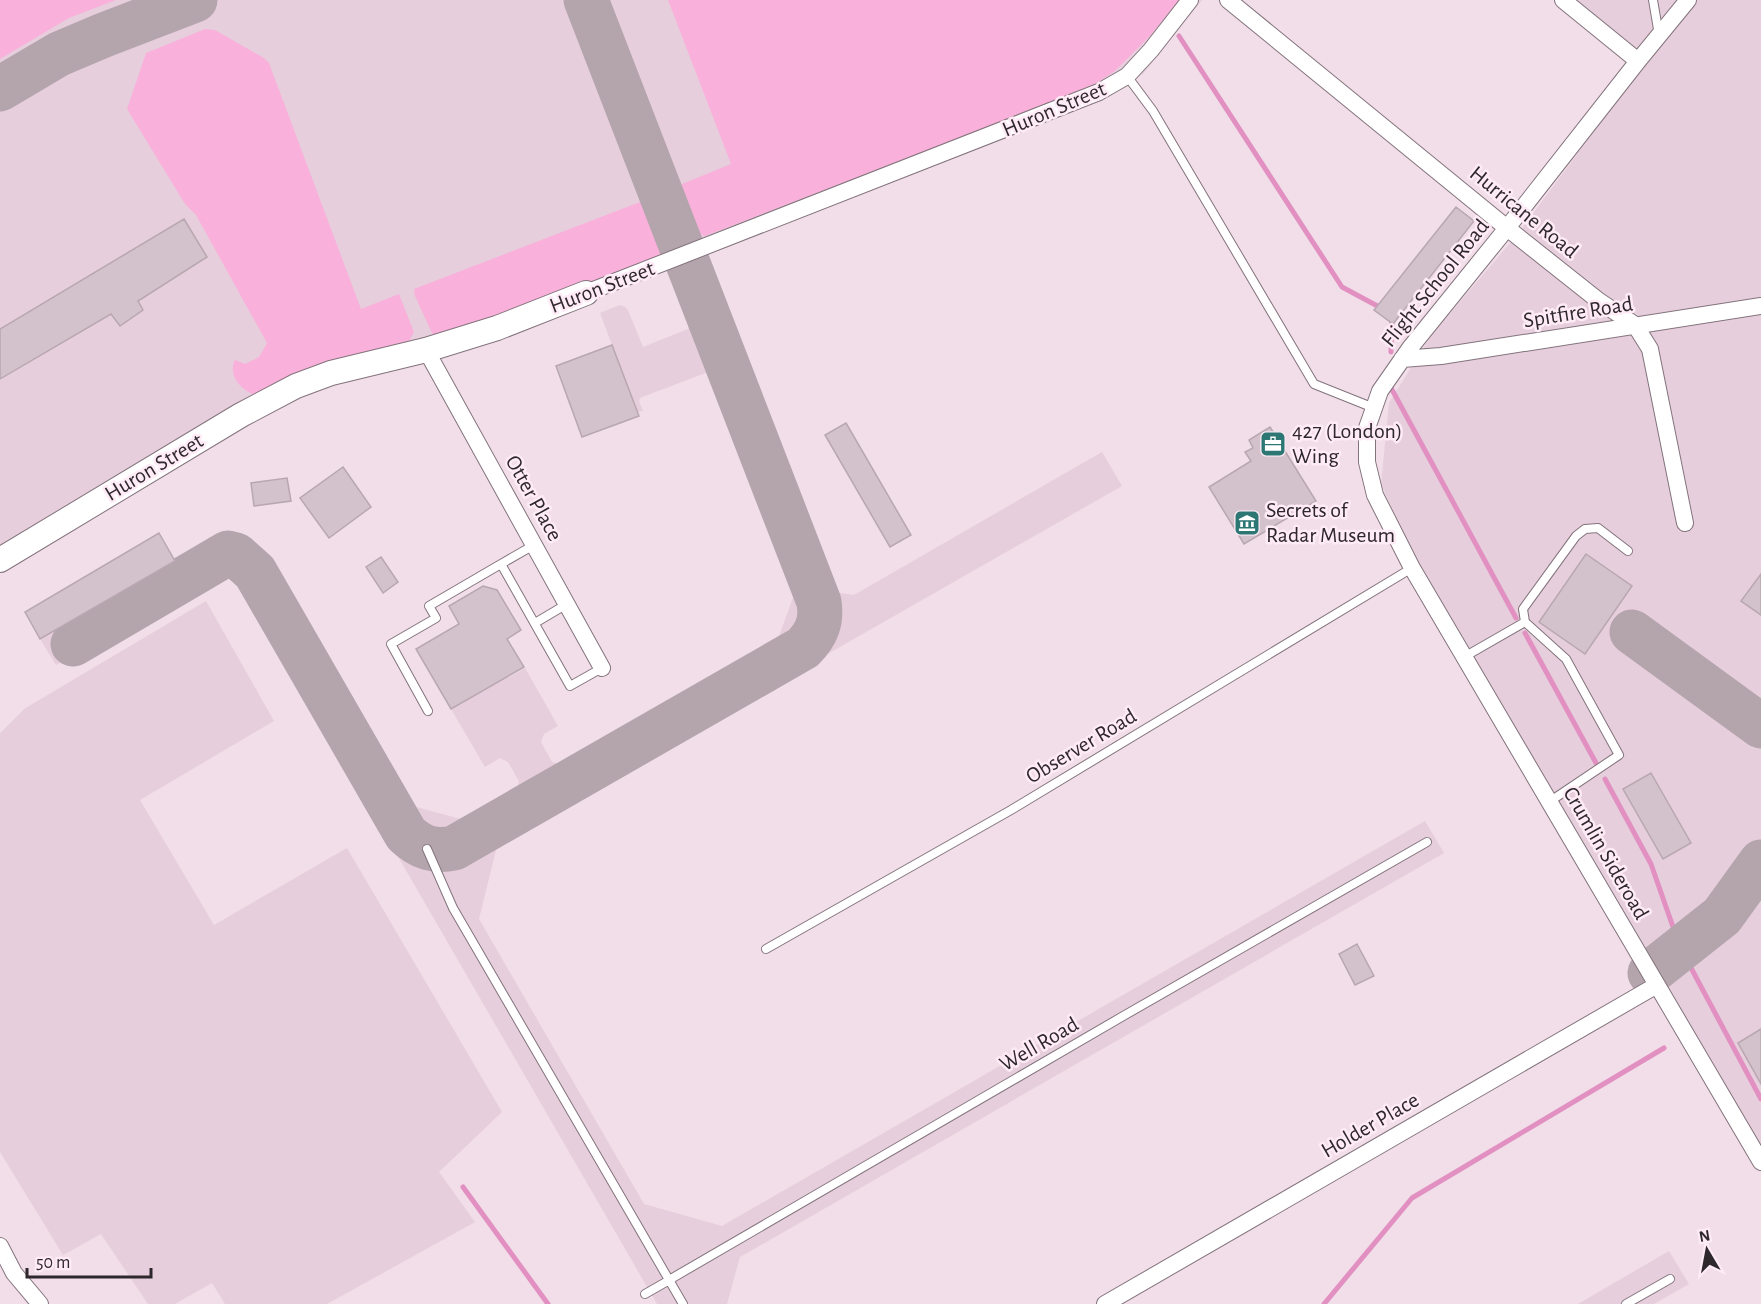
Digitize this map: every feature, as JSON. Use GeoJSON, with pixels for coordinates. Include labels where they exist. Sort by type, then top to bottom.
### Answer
{"type":"FeatureCollection","features":[{"type":"Feature","properties":{"kind":"street","name":"Huron Street"},"geometry":{"type":"LineString","coordinates":[[0,560],[241,415],[296,386],[331,373],[426,350],[498,328],[1100,92],[1127,76],[1152,50],[1190,0]]}},
{"type":"Feature","properties":{"kind":"street","name":"Hurricane Road"},"geometry":{"type":"LineString","coordinates":[[1228,0],[1507,228],[1599,301],[1635,326],[1650,349],[1685,523]]}},
{"type":"Feature","properties":{"kind":"street"},"geometry":{"type":"LineString","coordinates":[[1563,0],[1638,61]]}},
{"type":"Feature","properties":{"kind":"street","name":"Flight School Road"},"geometry":{"type":"LineString","coordinates":[[1412,568],[1376,495],[1367,462],[1367,428],[1380,391],[1402,359],[1688,0]]}},
{"type":"Feature","properties":{"kind":"street","name":"Spitfire Road"},"geometry":{"type":"LineString","coordinates":[[1402,359],[1441,356],[1761,306]]}},
{"type":"Feature","properties":{"kind":"street","name":"Otter Place"},"geometry":{"type":"LineString","coordinates":[[426,350],[602,668]]}},
{"type":"Feature","properties":{"kind":"street","name":"Crumlin Sideroad"},"geometry":{"type":"LineString","coordinates":[[1412,568],[1761,1162]]}},
{"type":"Feature","properties":{"kind":"street","name":"Holder Place"},"geometry":{"type":"LineString","coordinates":[[1105,1304],[1657,985]]}},
{"type":"Feature","properties":{"kind":"street"},"geometry":{"type":"LineString","coordinates":[[0,1246],[14,1273],[40,1304]]}},
{"type":"Feature","properties":{"kind":"lane"},"geometry":{"type":"LineString","coordinates":[[1653,0],[1659,35]]}},
{"type":"Feature","properties":{"kind":"lane"},"geometry":{"type":"LineString","coordinates":[[1127,76],[1153,111],[1314,384],[1374,408]]}},
{"type":"Feature","properties":{"kind":"lane"},"geometry":{"type":"LineString","coordinates":[[1549,802],[1619,755],[1566,659],[1525,622],[1522,609],[1576,536],[1585,529],[1598,528],[1628,551]]}},
{"type":"Feature","properties":{"kind":"lane"},"geometry":{"type":"LineString","coordinates":[[428,711],[391,644],[436,618],[429,606],[534,544]]}},
{"type":"Feature","properties":{"kind":"lane"},"geometry":{"type":"LineString","coordinates":[[501,564],[570,686],[602,668]]}},
{"type":"Feature","properties":{"kind":"lane","name":"Observer Road"},"geometry":{"type":"LineString","coordinates":[[766,950],[1011,810],[1412,568]]}},
{"type":"Feature","properties":{"kind":"lane"},"geometry":{"type":"LineString","coordinates":[[535,623],[567,604]]}},
{"type":"Feature","properties":{"kind":"lane"},"geometry":{"type":"LineString","coordinates":[[1464,657],[1525,622]]}},
{"type":"Feature","properties":{"kind":"lane","name":"Well Road"},"geometry":{"type":"LineString","coordinates":[[794,1208],[1427,842]]}},
{"type":"Feature","properties":{"kind":"lane"},"geometry":{"type":"LineString","coordinates":[[428,849],[453,908],[683,1304]]}},
{"type":"Feature","properties":{"kind":"lane"},"geometry":{"type":"LineString","coordinates":[[645,1294],[1094,1033]]}},
{"type":"Feature","properties":{"kind":"lane"},"geometry":{"type":"LineString","coordinates":[[1626,1304],[1670,1279]]}},
{"type":"Feature","properties":{"kind":"shaded area"},"geometry":{"type":"Polygon","coordinates":[[[0,0],[1202,0],[1143,74],[699,241],[833,592],[854,595],[1102,452],[1122,486],[498,842],[479,919],[644,1204],[722,1226],[1425,821],[1444,853],[740,1257],[727,1304],[657,1304],[231,568],[222,565],[56,665],[40,639],[175,561],[181,571],[234,539],[248,558],[264,550],[413,806],[464,820],[517,790],[519,781],[508,762],[500,758],[485,767],[451,709],[525,668],[558,726],[544,734],[541,742],[552,762],[561,764],[778,639],[795,592],[708,372],[640,398],[643,411],[637,412],[600,313],[620,305],[625,307],[643,347],[693,327],[664,254],[311,387],[0,568],[0,0]]]}},
{"type":"Feature","properties":{"kind":"shaded area"},"geometry":{"type":"Polygon","coordinates":[[[0,0],[116,0],[69,18],[0,59],[0,0]]]}},
{"type":"Feature","properties":{"kind":"shaded area"},"geometry":{"type":"Polygon","coordinates":[[[668,0],[1179,0],[1150,36],[1115,71],[1092,86],[705,236],[696,234],[682,198],[682,184],[731,164],[668,0]]]}},
{"type":"Feature","properties":{"kind":"shaded area"},"geometry":{"type":"Polygon","coordinates":[[[1557,0],[1761,0],[1761,1164],[1421,572],[1381,484],[1389,403],[1432,334],[1517,235],[1642,67],[1557,0]]]}},
{"type":"Feature","properties":{"kind":"shaded area"},"geometry":{"type":"Polygon","coordinates":[[[205,29],[215,30],[269,63],[361,309],[399,294],[414,332],[406,347],[257,396],[246,391],[237,382],[233,372],[235,360],[245,364],[259,357],[267,343],[196,215],[185,204],[127,109],[146,53],[205,29]]]}},
{"type":"Feature","properties":{"kind":"shaded area"},"geometry":{"type":"Polygon","coordinates":[[[640,202],[646,206],[664,255],[439,337],[434,336],[415,296],[414,289],[640,202]]]}},
{"type":"Feature","properties":{"kind":"shaded area"},"geometry":{"type":"Polygon","coordinates":[[[206,601],[274,721],[140,800],[214,925],[347,848],[502,1112],[439,1172],[475,1222],[327,1304],[225,1304],[212,1283],[175,1304],[148,1304],[101,1234],[63,1255],[0,1152],[0,733],[24,709],[206,601]]]}},
{"type":"Feature","properties":{"kind":"shaded area"},"geometry":{"type":"Polygon","coordinates":[[[1669,1251],[1689,1284],[1654,1304],[1578,1304],[1669,1251]]]}},
{"type":"Feature","properties":{"kind":"building"},"geometry":{"type":"Polygon","coordinates":[[[1456,207],[1474,221],[1393,324],[1374,310],[1456,207]]]}},
{"type":"Feature","properties":{"kind":"building"},"geometry":{"type":"Polygon","coordinates":[[[184,219],[207,257],[138,301],[143,310],[120,326],[111,314],[0,379],[0,329],[184,219]]]}},
{"type":"Feature","properties":{"kind":"building"},"geometry":{"type":"Polygon","coordinates":[[[612,345],[639,416],[582,437],[556,366],[612,345]]]}},
{"type":"Feature","properties":{"kind":"building"},"geometry":{"type":"Polygon","coordinates":[[[846,423],[911,535],[890,547],[825,435],[846,423]]]}},
{"type":"Feature","properties":{"kind":"building"},"geometry":{"type":"Polygon","coordinates":[[[1270,427],[1316,501],[1244,544],[1209,487],[1251,461],[1245,452],[1253,448],[1249,440],[1270,427]]]}},
{"type":"Feature","properties":{"kind":"building"},"geometry":{"type":"Polygon","coordinates":[[[343,467],[371,507],[329,538],[300,498],[343,467]]]}},
{"type":"Feature","properties":{"kind":"building"},"geometry":{"type":"Polygon","coordinates":[[[287,478],[291,501],[254,506],[251,483],[287,478]]]}},
{"type":"Feature","properties":{"kind":"building"},"geometry":{"type":"Polygon","coordinates":[[[159,533],[175,561],[40,639],[25,612],[159,533]]]}},
{"type":"Feature","properties":{"kind":"building"},"geometry":{"type":"Polygon","coordinates":[[[1586,554],[1632,586],[1585,654],[1539,622],[1586,554]]]}},
{"type":"Feature","properties":{"kind":"building"},"geometry":{"type":"Polygon","coordinates":[[[381,557],[398,582],[383,593],[366,567],[381,557]]]}},
{"type":"Feature","properties":{"kind":"building"},"geometry":{"type":"Polygon","coordinates":[[[1761,574],[1761,615],[1741,601],[1761,574]]]}},
{"type":"Feature","properties":{"kind":"building"},"geometry":{"type":"Polygon","coordinates":[[[483,586],[497,590],[521,630],[507,639],[524,667],[451,709],[416,649],[459,624],[449,606],[483,586]]]}},
{"type":"Feature","properties":{"kind":"building"},"geometry":{"type":"Polygon","coordinates":[[[1651,773],[1691,843],[1663,859],[1623,789],[1651,773]]]}},
{"type":"Feature","properties":{"kind":"building"},"geometry":{"type":"Polygon","coordinates":[[[1357,944],[1374,976],[1355,985],[1339,954],[1357,944]]]}},
{"type":"Feature","properties":{"kind":"building"},"geometry":{"type":"Polygon","coordinates":[[[1761,1029],[1761,1084],[1738,1043],[1761,1029]]]}},
{"type":"Feature","properties":{"kind":"waterway"},"geometry":{"type":"LineString","coordinates":[[1179,36],[1342,287],[1383,309]]}},
{"type":"Feature","properties":{"kind":"waterway"},"geometry":{"type":"LineString","coordinates":[[1391,352],[1392,317]]}},
{"type":"Feature","properties":{"kind":"waterway"},"geometry":{"type":"LineString","coordinates":[[1390,386],[1516,618]]}},
{"type":"Feature","properties":{"kind":"waterway"},"geometry":{"type":"LineString","coordinates":[[1525,633],[1596,763]]}},
{"type":"Feature","properties":{"kind":"waterway"},"geometry":{"type":"LineString","coordinates":[[1605,779],[1651,864],[1679,944]]}},
{"type":"Feature","properties":{"kind":"waterway"},"geometry":{"type":"LineString","coordinates":[[1682,951],[1761,1099]]}},
{"type":"Feature","properties":{"kind":"waterway"},"geometry":{"type":"LineString","coordinates":[[1324,1304],[1412,1198],[1664,1048]]}},
{"type":"Feature","properties":{"kind":"waterway"},"geometry":{"type":"LineString","coordinates":[[463,1187],[548,1304]]}},
{"type":"Feature","properties":{"kind":"taxiway"},"geometry":{"type":"LineString","coordinates":[[0,89],[59,54],[195,0]]}},
{"type":"Feature","properties":{"kind":"taxiway"},"geometry":{"type":"LineString","coordinates":[[73,644],[228,553],[236,555],[255,572],[406,834],[423,846],[440,849],[454,848],[803,648],[808,643],[819,621],[819,602],[586,0]]}},
{"type":"Feature","properties":{"kind":"taxiway"},"geometry":{"type":"LineString","coordinates":[[1632,632],[1761,726]]}},
{"type":"Feature","properties":{"kind":"taxiway"},"geometry":{"type":"LineString","coordinates":[[1650,973],[1722,916],[1761,862]]}},
{"type":"Feature","properties":{"kind":"place","name":"427 (London) Wing"},"geometry":{"type":"Point","coordinates":[1273,444]}},
{"type":"Feature","properties":{"kind":"place","name":"Secrets of Radar Museum"},"geometry":{"type":"Point","coordinates":[1247,523]}}]}
